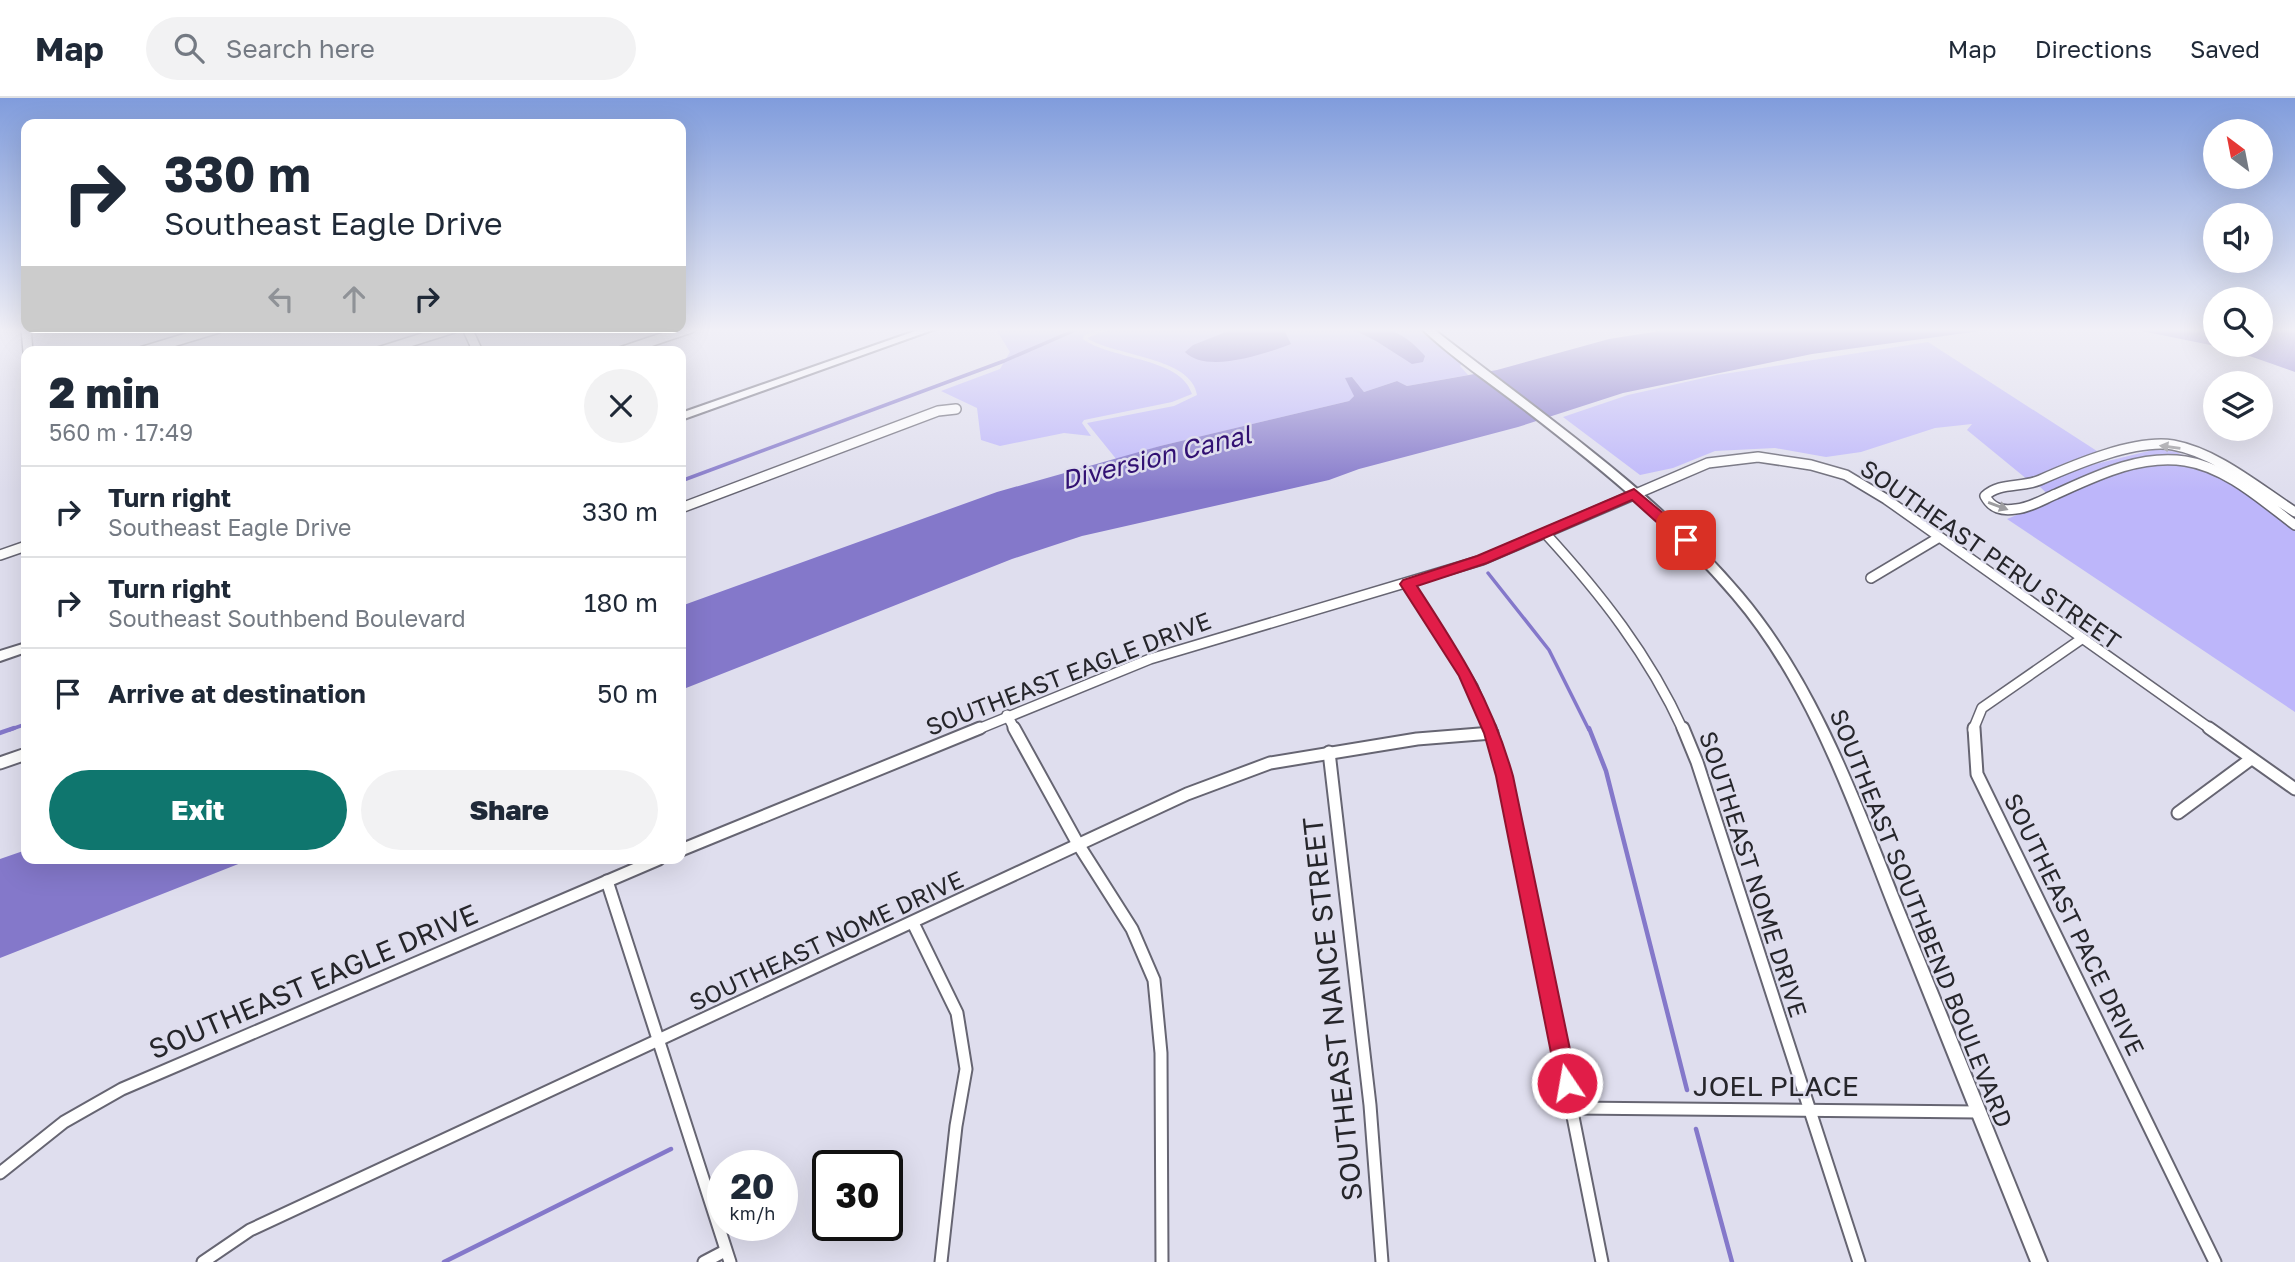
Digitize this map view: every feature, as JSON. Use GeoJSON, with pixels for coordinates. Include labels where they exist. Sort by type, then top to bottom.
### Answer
{"type":"FeatureCollection","features":[{"type":"Feature","properties":{"kind":"street"},"geometry":{"type":"LineString","coordinates":[[686,415],[780,382]]}},
{"type":"Feature","properties":{"kind":"street","name":"SOUTHEAST SOUTHBEND BOULEVARD"},"geometry":{"type":"LineString","coordinates":[[1493,382],[1675,528],[1743,603],[1798,684],[1853,800],[2039,1262]]}},
{"type":"Feature","properties":{"kind":"street"},"geometry":{"type":"LineString","coordinates":[[686,506],[937,411],[956,409]]}},
{"type":"Feature","properties":{"kind":"street"},"geometry":{"type":"LineString","coordinates":[[2295,512],[2203,461],[2173,445],[2138,447],[2074,465],[2031,484],[1992,489],[1987,492],[1986,501],[1996,508],[2010,510],[2154,460],[2203,461],[2295,525]]}},
{"type":"Feature","properties":{"kind":"street","name":"SOUTHEAST PERU STREET"},"geometry":{"type":"LineString","coordinates":[[1634,494],[1708,463],[1758,457],[1846,475],[1886,499],[2080,640],[2295,789]]}},
{"type":"Feature","properties":{"kind":"street"},"geometry":{"type":"LineString","coordinates":[[2031,484],[2046,497]]}},
{"type":"Feature","properties":{"kind":"street","name":"SOUTHEAST EAGLE DRIVE"},"geometry":{"type":"LineString","coordinates":[[686,848],[1150,659],[1408,584],[1482,559],[1634,494]]}},
{"type":"Feature","properties":{"kind":"street","name":"SOUTHEAST NOME DRIVE"},"geometry":{"type":"LineString","coordinates":[[1545,533],[1630,631],[1679,717],[1697,762],[1859,1262]]}},
{"type":"Feature","properties":{"kind":"street"},"geometry":{"type":"LineString","coordinates":[[1871,578],[1938,538]]}},
{"type":"Feature","properties":{"kind":"street"},"geometry":{"type":"LineString","coordinates":[[0,555],[21,548]]}},
{"type":"Feature","properties":{"kind":"street"},"geometry":{"type":"LineString","coordinates":[[1408,584],[1469,678],[1492,733],[1504,776],[1602,1262]]}},
{"type":"Feature","properties":{"kind":"street","name":"SOUTHEAST PACE DRIVE"},"geometry":{"type":"LineString","coordinates":[[2080,640],[1982,708],[1973,730],[1977,774],[2215,1262]]}},
{"type":"Feature","properties":{"kind":"street"},"geometry":{"type":"LineString","coordinates":[[0,656],[21,649]]}},
{"type":"Feature","properties":{"kind":"street"},"geometry":{"type":"LineString","coordinates":[[1007,715],[1078,844],[1132,929],[1154,980],[1161,1053],[1161,1262]]}},
{"type":"Feature","properties":{"kind":"street","name":"SOUTHEAST NOME DRIVE"},"geometry":{"type":"LineString","coordinates":[[203,1262],[250,1230],[1187,794],[1258,767],[1328,752],[1492,733]]}},
{"type":"Feature","properties":{"kind":"street","name":"SOUTHEAST NANCE STREET"},"geometry":{"type":"LineString","coordinates":[[1328,752],[1370,1105],[1382,1262]]}},
{"type":"Feature","properties":{"kind":"street"},"geometry":{"type":"LineString","coordinates":[[0,763],[21,756]]}},
{"type":"Feature","properties":{"kind":"street"},"geometry":{"type":"LineString","coordinates":[[2178,813],[2251,759]]}},
{"type":"Feature","properties":{"kind":"street","name":"SOUTHEAST EAGLE DRIVE"},"geometry":{"type":"LineString","coordinates":[[0,1173],[64,1122],[122,1089],[647,864]]}},
{"type":"Feature","properties":{"kind":"street"},"geometry":{"type":"LineString","coordinates":[[607,881],[727,1256],[704,1262]]}},
{"type":"Feature","properties":{"kind":"street"},"geometry":{"type":"LineString","coordinates":[[913,923],[957,1013],[966,1069],[941,1262]]}},
{"type":"Feature","properties":{"kind":"street","name":"JOEL PLACE"},"geometry":{"type":"LineString","coordinates":[[1573,1108],[1978,1112]]}},
{"type":"Feature","properties":{"kind":"shaded area"},"geometry":{"type":"Polygon","coordinates":[[[964,382],[1185,382],[1192,394],[1172,402],[1084,420],[1082,423],[1091,436],[1064,433],[1000,446],[981,440],[977,408],[941,391],[964,382]]]}},
{"type":"Feature","properties":{"kind":"shaded area"},"geometry":{"type":"Polygon","coordinates":[[[1192,382],[1353,382],[1354,396],[1349,401],[1160,446],[1117,460],[1087,423],[1174,406],[1197,395],[1192,382]]]}},
{"type":"Feature","properties":{"kind":"shaded area"},"geometry":{"type":"Polygon","coordinates":[[[1356,382],[1393,382],[1364,392],[1356,382]]]}},
{"type":"Feature","properties":{"kind":"shaded area"},"geometry":{"type":"Polygon","coordinates":[[[1400,382],[1427,382],[1407,386],[1400,382]]]}},
{"type":"Feature","properties":{"kind":"shaded area"},"geometry":{"type":"Polygon","coordinates":[[[1684,382],[1990,382],[2100,453],[2070,461],[2028,480],[1967,430],[1972,424],[1935,428],[1861,452],[1826,457],[1775,448],[1715,451],[1673,468],[1640,475],[1563,417],[1628,395],[1684,382]]]}},
{"type":"Feature","properties":{"kind":"shaded area"},"geometry":{"type":"Polygon","coordinates":[[[2157,449],[2177,452],[2295,520],[2295,712],[2007,519],[2054,500],[2039,486],[2079,468],[2157,449]]]}},
{"type":"Feature","properties":{"kind":"water","name":"Diversion Canal"},"geometry":{"type":"Polygon","coordinates":[[[1347,382],[1356,382],[1364,392],[1393,382],[1407,386],[1428,382],[1675,382],[1623,393],[1518,427],[1359,469],[1329,480],[1082,536],[1012,559],[686,688],[686,604],[997,492],[1160,446],[1349,401],[1354,396],[1347,382]]]}},
{"type":"Feature","properties":{"kind":"water"},"geometry":{"type":"Polygon","coordinates":[[[21,852],[21,864],[238,864],[0,958],[0,859],[21,852]]]}},
{"type":"Feature","properties":{"kind":"waterway"},"geometry":{"type":"LineString","coordinates":[[686,479],[947,382]]}},
{"type":"Feature","properties":{"kind":"waterway"},"geometry":{"type":"LineString","coordinates":[[1488,573],[1549,650],[1589,730]]}},
{"type":"Feature","properties":{"kind":"waterway"},"geometry":{"type":"LineString","coordinates":[[9,730],[21,726]]}},
{"type":"Feature","properties":{"kind":"waterway"},"geometry":{"type":"LineString","coordinates":[[0,733],[14,728]]}},
{"type":"Feature","properties":{"kind":"waterway"},"geometry":{"type":"LineString","coordinates":[[1589,728],[1606,771],[1687,1090]]}},
{"type":"Feature","properties":{"kind":"waterway"},"geometry":{"type":"LineString","coordinates":[[1696,1129],[1732,1262]]}},
{"type":"Feature","properties":{"kind":"waterway"},"geometry":{"type":"LineString","coordinates":[[444,1262],[671,1149]]}},
{"type":"Feature","properties":{"kind":"route"},"geometry":{"type":"LineString","coordinates":[[1567,1083],[1504,776],[1492,733],[1459,661],[1408,584],[1482,559],[1634,494],[1686,540]]}}]}
